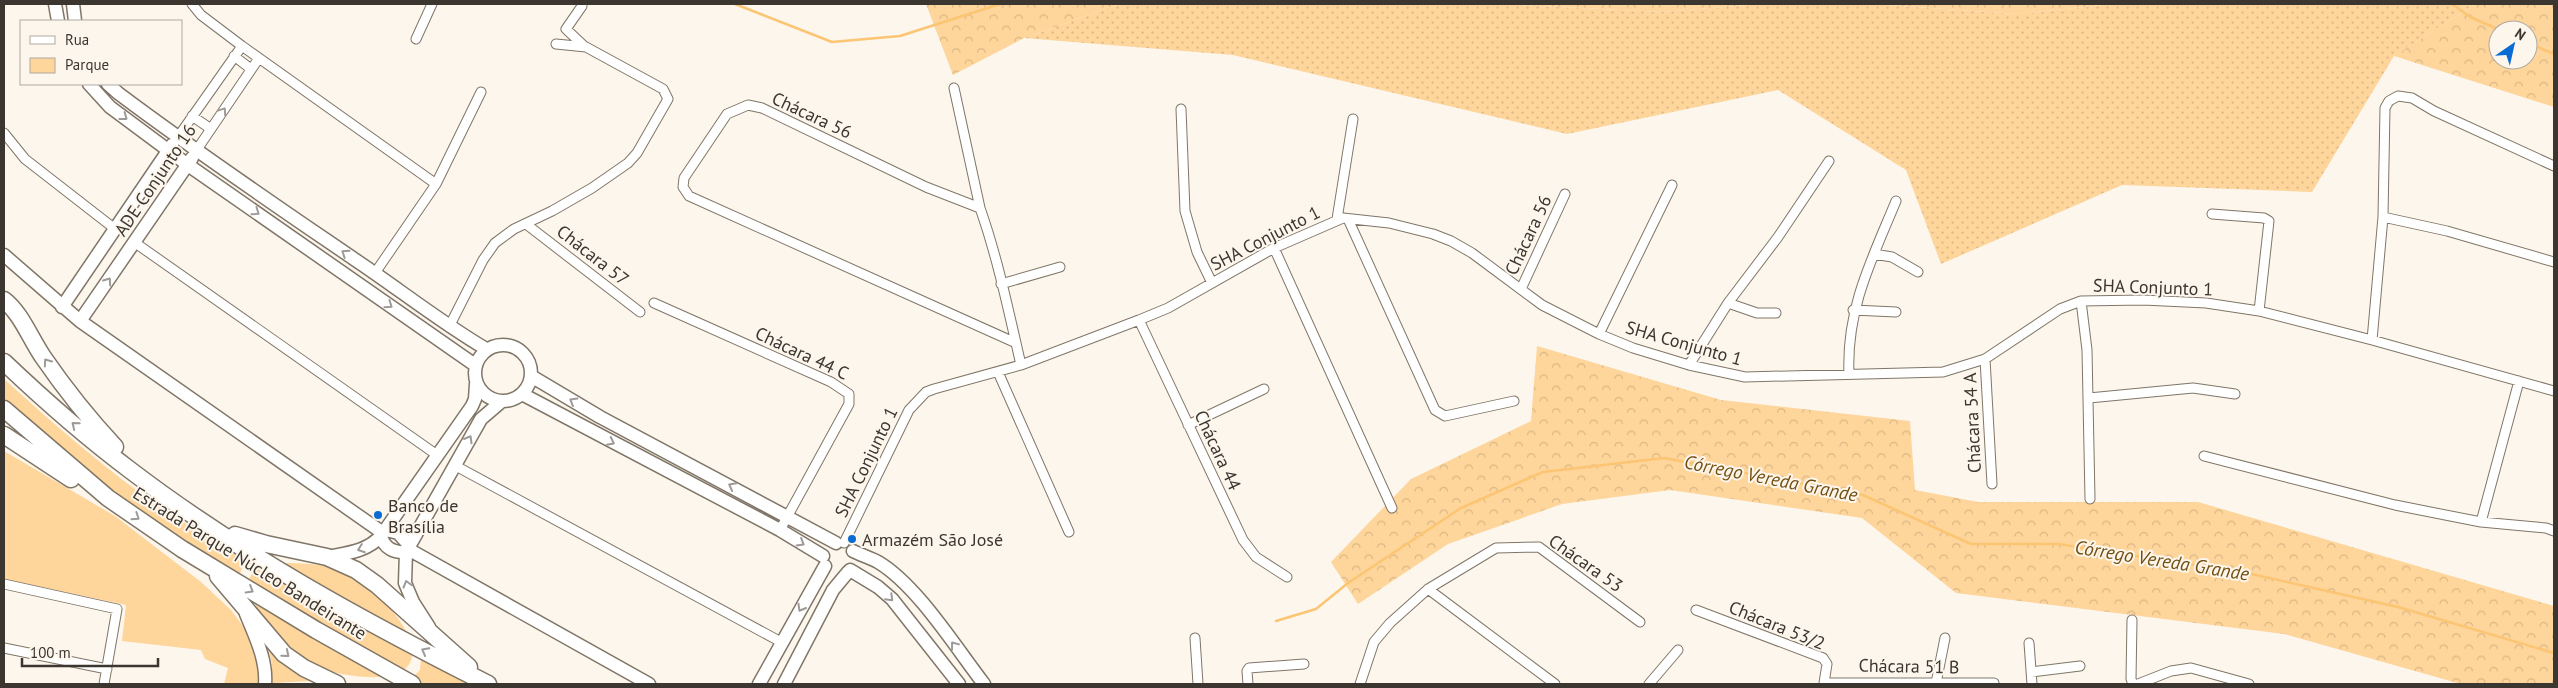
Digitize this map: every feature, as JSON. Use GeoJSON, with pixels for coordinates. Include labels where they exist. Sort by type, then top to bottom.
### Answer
{"type":"FeatureCollection","features":[{"type":"Feature","properties":{"kind":"highway"},"geometry":{"type":"LineString","coordinates":[[4,300],[12,306],[63,384],[118,450],[130,470]]}},
{"type":"Feature","properties":{"kind":"highway","name":"Estrada Parque Núcleo Bandeirante"},"geometry":{"type":"LineString","coordinates":[[4,362],[47,402],[130,470],[212,527],[350,611],[485,683]]}},
{"type":"Feature","properties":{"kind":"highway","name":"Estrada Parque Núcleo Bandeirante"},"geometry":{"type":"LineString","coordinates":[[4,409],[108,498],[208,564],[316,630],[412,684]]}},
{"type":"Feature","properties":{"kind":"highway"},"geometry":{"type":"LineString","coordinates":[[4,435],[92,494],[108,498]]}},
{"type":"Feature","properties":{"kind":"highway"},"geometry":{"type":"LineString","coordinates":[[212,527],[266,544],[327,557],[356,570],[377,585],[439,642],[467,664],[485,683]]}},
{"type":"Feature","properties":{"kind":"highway"},"geometry":{"type":"LineString","coordinates":[[208,564],[284,654],[304,668],[337,684]]}},
{"type":"Feature","properties":{"kind":"street"},"geometry":{"type":"LineString","coordinates":[[55,4],[58,20]]}},
{"type":"Feature","properties":{"kind":"street"},"geometry":{"type":"LineString","coordinates":[[73,4],[75,20]]}},
{"type":"Feature","properties":{"kind":"street"},"geometry":{"type":"LineString","coordinates":[[192,4],[200,15],[242,46],[436,184]]}},
{"type":"Feature","properties":{"kind":"street"},"geometry":{"type":"LineString","coordinates":[[416,39],[432,4]]}},
{"type":"Feature","properties":{"kind":"street"},"geometry":{"type":"LineString","coordinates":[[449,327],[489,251],[505,235],[592,188],[628,163],[637,153],[668,99],[663,89],[586,47],[566,29],[582,6]]}},
{"type":"Feature","properties":{"kind":"street"},"geometry":{"type":"LineString","coordinates":[[556,44],[586,47]]}},
{"type":"Feature","properties":{"kind":"street","name":"ADE Conjunto 16"},"geometry":{"type":"LineString","coordinates":[[62,306],[168,150],[242,46]]}},
{"type":"Feature","properties":{"kind":"street"},"geometry":{"type":"LineString","coordinates":[[234,56],[251,69]]}},
{"type":"Feature","properties":{"kind":"street","name":"ADE Conjunto 16"},"geometry":{"type":"LineString","coordinates":[[80,321],[188,165],[259,58]]}},
{"type":"Feature","properties":{"kind":"street"},"geometry":{"type":"LineString","coordinates":[[90,85],[110,106],[188,165],[475,365]]}},
{"type":"Feature","properties":{"kind":"street"},"geometry":{"type":"LineString","coordinates":[[109,85],[196,151],[375,273],[449,327],[486,349]]}},
{"type":"Feature","properties":{"kind":"street"},"geometry":{"type":"LineString","coordinates":[[954,88],[980,208],[1021,365]]}},
{"type":"Feature","properties":{"kind":"street"},"geometry":{"type":"LineString","coordinates":[[375,273],[436,184],[481,92]]}},
{"type":"Feature","properties":{"kind":"street"},"geometry":{"type":"LineString","coordinates":[[2372,340],[2383,217],[2384,108],[2389,101],[2398,96],[2412,98],[2434,111],[2554,166]]}},
{"type":"Feature","properties":{"kind":"street","name":"Chácara 56"},"geometry":{"type":"LineString","coordinates":[[980,208],[926,187],[762,108],[748,106],[727,114],[682,183],[684,191],[689,196],[1016,342]]}},
{"type":"Feature","properties":{"kind":"street"},"geometry":{"type":"LineString","coordinates":[[1181,109],[1185,211],[1198,252],[1212,283]]}},
{"type":"Feature","properties":{"kind":"street"},"geometry":{"type":"LineString","coordinates":[[192,116],[211,129]]}},
{"type":"Feature","properties":{"kind":"street"},"geometry":{"type":"LineString","coordinates":[[1338,219],[1353,120]]}},
{"type":"Feature","properties":{"kind":"street"},"geometry":{"type":"LineString","coordinates":[[4,133],[24,158],[55,185],[115,230]]}},
{"type":"Feature","properties":{"kind":"street"},"geometry":{"type":"LineString","coordinates":[[1689,365],[1728,303],[1778,237],[1830,161]]}},
{"type":"Feature","properties":{"kind":"street"},"geometry":{"type":"LineString","coordinates":[[1599,334],[1672,185]]}},
{"type":"Feature","properties":{"kind":"street","name":"Chácara 56"},"geometry":{"type":"LineString","coordinates":[[1521,289],[1565,194]]}},
{"type":"Feature","properties":{"kind":"street"},"geometry":{"type":"LineString","coordinates":[[1849,374],[1848,349],[1853,310],[1896,201]]}},
{"type":"Feature","properties":{"kind":"street"},"geometry":{"type":"LineString","coordinates":[[2212,214],[2264,218],[2268,221],[2259,311]]}},
{"type":"Feature","properties":{"kind":"street"},"geometry":{"type":"LineString","coordinates":[[2383,217],[2447,231],[2554,262]]}},
{"type":"Feature","properties":{"kind":"street","name":"SHA Conjunto 1"},"geometry":{"type":"LineString","coordinates":[[845,546],[909,410],[926,392],[934,388],[1021,365],[1139,320],[1212,283],[1274,248],[1338,219],[1389,223],[1451,241],[1472,252],[1561,316],[1599,334],[1633,348],[1689,365],[1745,377],[1943,372],[1985,359],[2060,309],[2081,301],[2143,300],[2206,303],[2259,311],[2372,340],[2554,391]]}},
{"type":"Feature","properties":{"kind":"street"},"geometry":{"type":"LineString","coordinates":[[1348,219],[1435,410],[1445,416],[1514,401]]}},
{"type":"Feature","properties":{"kind":"street","name":"Chácara 57"},"geometry":{"type":"LineString","coordinates":[[526,224],[640,312]]}},
{"type":"Feature","properties":{"kind":"street"},"geometry":{"type":"LineString","coordinates":[[134,242],[437,455]]}},
{"type":"Feature","properties":{"kind":"street"},"geometry":{"type":"LineString","coordinates":[[1274,248],[1392,508]]}},
{"type":"Feature","properties":{"kind":"street"},"geometry":{"type":"LineString","coordinates":[[1874,254],[1892,257],[1918,272]]}},
{"type":"Feature","properties":{"kind":"street"},"geometry":{"type":"LineString","coordinates":[[4,255],[80,321],[383,533],[398,533],[408,549],[649,684]]}},
{"type":"Feature","properties":{"kind":"street"},"geometry":{"type":"LineString","coordinates":[[1001,284],[1060,267]]}},
{"type":"Feature","properties":{"kind":"street"},"geometry":{"type":"LineString","coordinates":[[2081,301],[2088,350],[2090,499]]}},
{"type":"Feature","properties":{"kind":"street","name":"Chácara 44 C"},"geometry":{"type":"LineString","coordinates":[[654,303],[831,382],[849,394],[849,404],[780,530]]}},
{"type":"Feature","properties":{"kind":"street"},"geometry":{"type":"LineString","coordinates":[[1728,303],[1756,313],[1776,313]]}},
{"type":"Feature","properties":{"kind":"street"},"geometry":{"type":"LineString","coordinates":[[1853,310],[1896,312]]}},
{"type":"Feature","properties":{"kind":"street","name":"Chácara 44"},"geometry":{"type":"LineString","coordinates":[[1139,320],[1246,544],[1256,557],[1287,577]]}},
{"type":"Feature","properties":{"kind":"street"},"geometry":{"type":"LineString","coordinates":[[327,557],[359,551],[373,544],[383,533],[472,406],[475,399],[475,365],[486,349],[504,344],[521,351],[531,367],[531,376],[522,394],[515,399],[502,401],[485,396],[476,384]]}},
{"type":"Feature","properties":{"kind":"street","name":"Chácara 54 A"},"geometry":{"type":"LineString","coordinates":[[1985,359],[1992,484]]}},
{"type":"Feature","properties":{"kind":"street"},"geometry":{"type":"LineString","coordinates":[[998,372],[1069,532]]}},
{"type":"Feature","properties":{"kind":"street"},"geometry":{"type":"LineString","coordinates":[[531,376],[600,417],[878,562],[895,575],[921,603],[984,684]]}},
{"type":"Feature","properties":{"kind":"street"},"geometry":{"type":"LineString","coordinates":[[2481,522],[2519,381]]}},
{"type":"Feature","properties":{"kind":"street"},"geometry":{"type":"LineString","coordinates":[[2089,398],[2193,388],[2235,394]]}},
{"type":"Feature","properties":{"kind":"street"},"geometry":{"type":"LineString","coordinates":[[1188,425],[1264,389]]}},
{"type":"Feature","properties":{"kind":"street"},"geometry":{"type":"LineString","coordinates":[[522,394],[780,530],[824,561],[832,573],[849,571],[878,587],[892,599],[959,684]]}},
{"type":"Feature","properties":{"kind":"street"},"geometry":{"type":"LineString","coordinates":[[439,642],[413,602],[405,583],[408,549],[481,419],[502,401]]}},
{"type":"Feature","properties":{"kind":"street"},"geometry":{"type":"LineString","coordinates":[[591,432],[600,417]]}},
{"type":"Feature","properties":{"kind":"street"},"geometry":{"type":"LineString","coordinates":[[2204,456],[2395,505],[2481,522],[2546,528],[2554,532]]}},
{"type":"Feature","properties":{"kind":"street"},"geometry":{"type":"LineString","coordinates":[[454,465],[781,642]]}},
{"type":"Feature","properties":{"kind":"street"},"geometry":{"type":"LineString","coordinates":[[744,512],[751,496]]}},
{"type":"Feature","properties":{"kind":"street"},"geometry":{"type":"LineString","coordinates":[[383,533],[383,543],[390,550],[399,553],[408,549]]}},
{"type":"Feature","properties":{"kind":"street"},"geometry":{"type":"LineString","coordinates":[[759,684],[817,579],[828,547],[845,546]]}},
{"type":"Feature","properties":{"kind":"street"},"geometry":{"type":"LineString","coordinates":[[784,684],[833,590],[855,561],[845,546]]}},
{"type":"Feature","properties":{"kind":"street","name":"Chácara 53"},"geometry":{"type":"LineString","coordinates":[[1360,684],[1377,638],[1390,623],[1428,589],[1496,548],[1512,546],[1539,547],[1640,622]]}},
{"type":"Feature","properties":{"kind":"street"},"geometry":{"type":"LineString","coordinates":[[817,579],[826,581],[833,590]]}},
{"type":"Feature","properties":{"kind":"street"},"geometry":{"type":"LineString","coordinates":[[4,584],[117,609],[104,684]]}},
{"type":"Feature","properties":{"kind":"street"},"geometry":{"type":"LineString","coordinates":[[1428,589],[1555,684]]}},
{"type":"Feature","properties":{"kind":"street"},"geometry":{"type":"LineString","coordinates":[[243,607],[259,645],[266,675],[265,684]]}},
{"type":"Feature","properties":{"kind":"street","name":"Chácara 53/2"},"geometry":{"type":"LineString","coordinates":[[1696,610],[1823,658],[1827,664],[1823,684]]}},
{"type":"Feature","properties":{"kind":"street"},"geometry":{"type":"LineString","coordinates":[[2132,620],[2131,679],[2133,684]]}},
{"type":"Feature","properties":{"kind":"street"},"geometry":{"type":"LineString","coordinates":[[1195,638],[1198,684]]}},
{"type":"Feature","properties":{"kind":"street"},"geometry":{"type":"LineString","coordinates":[[1941,683],[1945,638]]}},
{"type":"Feature","properties":{"kind":"street"},"geometry":{"type":"LineString","coordinates":[[2029,643],[2032,684]]}},
{"type":"Feature","properties":{"kind":"street"},"geometry":{"type":"LineString","coordinates":[[4,648],[107,669]]}},
{"type":"Feature","properties":{"kind":"street"},"geometry":{"type":"LineString","coordinates":[[1649,684],[1678,650]]}},
{"type":"Feature","properties":{"kind":"street"},"geometry":{"type":"LineString","coordinates":[[1248,684],[1246,671],[1249,668],[1304,664]]}},
{"type":"Feature","properties":{"kind":"street"},"geometry":{"type":"LineString","coordinates":[[2031,672],[2080,666]]}},
{"type":"Feature","properties":{"kind":"street"},"geometry":{"type":"LineString","coordinates":[[2138,684],[2171,671],[2191,668],[2248,684]]}},
{"type":"Feature","properties":{"kind":"street","name":"Chácara 51 B"},"geometry":{"type":"LineString","coordinates":[[1823,684],[1994,684]]}},
{"type":"Feature","properties":{"kind":"green space"},"geometry":{"type":"Polygon","coordinates":[[[926,4],[1119,4],[1024,38],[953,75],[926,4]]]}},
{"type":"Feature","properties":{"kind":"green space"},"geometry":{"type":"Polygon","coordinates":[[[1119,4],[1500,4],[1663,12],[1759,4],[1872,4],[2017,14],[2112,4],[2475,4],[2394,56],[2312,192],[2122,185],[1941,264],[1906,170],[1778,90],[1567,134],[1233,55],[1024,38],[1119,4]]]}},
{"type":"Feature","properties":{"kind":"green space"},"geometry":{"type":"Polygon","coordinates":[[[1500,4],[1759,4],[1663,12],[1500,4]]]}},
{"type":"Feature","properties":{"kind":"green space"},"geometry":{"type":"Polygon","coordinates":[[[1872,4],[2112,4],[2017,14],[1872,4]]]}},
{"type":"Feature","properties":{"kind":"green space"},"geometry":{"type":"Polygon","coordinates":[[[2475,4],[2554,4],[2554,107],[2394,56],[2475,4]]]}},
{"type":"Feature","properties":{"kind":"green space"},"geometry":{"type":"Polygon","coordinates":[[[1537,346],[1721,400],[1910,421],[1915,490],[1978,502],[2198,502],[2554,606],[2554,684],[2461,684],[2284,634],[1956,593],[1862,518],[1670,490],[1562,504],[1448,544],[1358,604],[1331,562],[1411,479],[1531,421],[1537,346]]]}},
{"type":"Feature","properties":{"kind":"green space"},"geometry":{"type":"Polygon","coordinates":[[[4,379],[90,454],[151,501],[215,541],[249,558],[243,566],[236,584],[117,495],[31,424],[4,399],[4,379]]]}},
{"type":"Feature","properties":{"kind":"green space"},"geometry":{"type":"Polygon","coordinates":[[[4,451],[115,516],[201,582],[231,610],[249,634],[261,662],[260,679],[257,684],[224,684],[228,668],[205,659],[201,650],[122,641],[126,605],[4,579],[4,451]]]}},
{"type":"Feature","properties":{"kind":"green space"},"geometry":{"type":"Polygon","coordinates":[[[280,563],[310,564],[340,569],[366,583],[393,612],[405,629],[411,644],[412,657],[407,668],[394,674],[375,677],[348,675],[317,667],[296,655],[267,624],[253,600],[250,588],[250,578],[255,570],[280,563]]]}},
{"type":"Feature","properties":{"kind":"green space"},"geometry":{"type":"Polygon","coordinates":[[[422,648],[470,684],[406,684],[420,670],[422,648]]]}},
{"type":"Feature","properties":{"kind":"green space"},"geometry":{"type":"Polygon","coordinates":[[[269,651],[309,681],[272,683],[272,664],[269,651]]]}},
{"type":"Feature","properties":{"kind":"waterway"},"geometry":{"type":"LineString","coordinates":[[735,4],[832,42],[900,36],[1000,4]]}},
{"type":"Feature","properties":{"kind":"waterway"},"geometry":{"type":"LineString","coordinates":[[2452,4],[2470,17],[2488,25]]}},
{"type":"Feature","properties":{"kind":"waterway"},"geometry":{"type":"LineString","coordinates":[[2538,47],[2554,54]]}},
{"type":"Feature","properties":{"kind":"waterway","name":"Córrego Vereda Grande"},"geometry":{"type":"LineString","coordinates":[[1276,621],[1316,609],[1348,583],[1461,508],[1543,472],[1664,458],[1863,495],[1971,544],[2058,544],[2247,573],[2398,607],[2554,653]]}},
{"type":"Feature","properties":{"kind":"place","name":"Banco de Brasília"},"geometry":{"type":"Point","coordinates":[378,515]}},
{"type":"Feature","properties":{"kind":"place","name":"Armazém São José"},"geometry":{"type":"Point","coordinates":[852,539]}}]}
